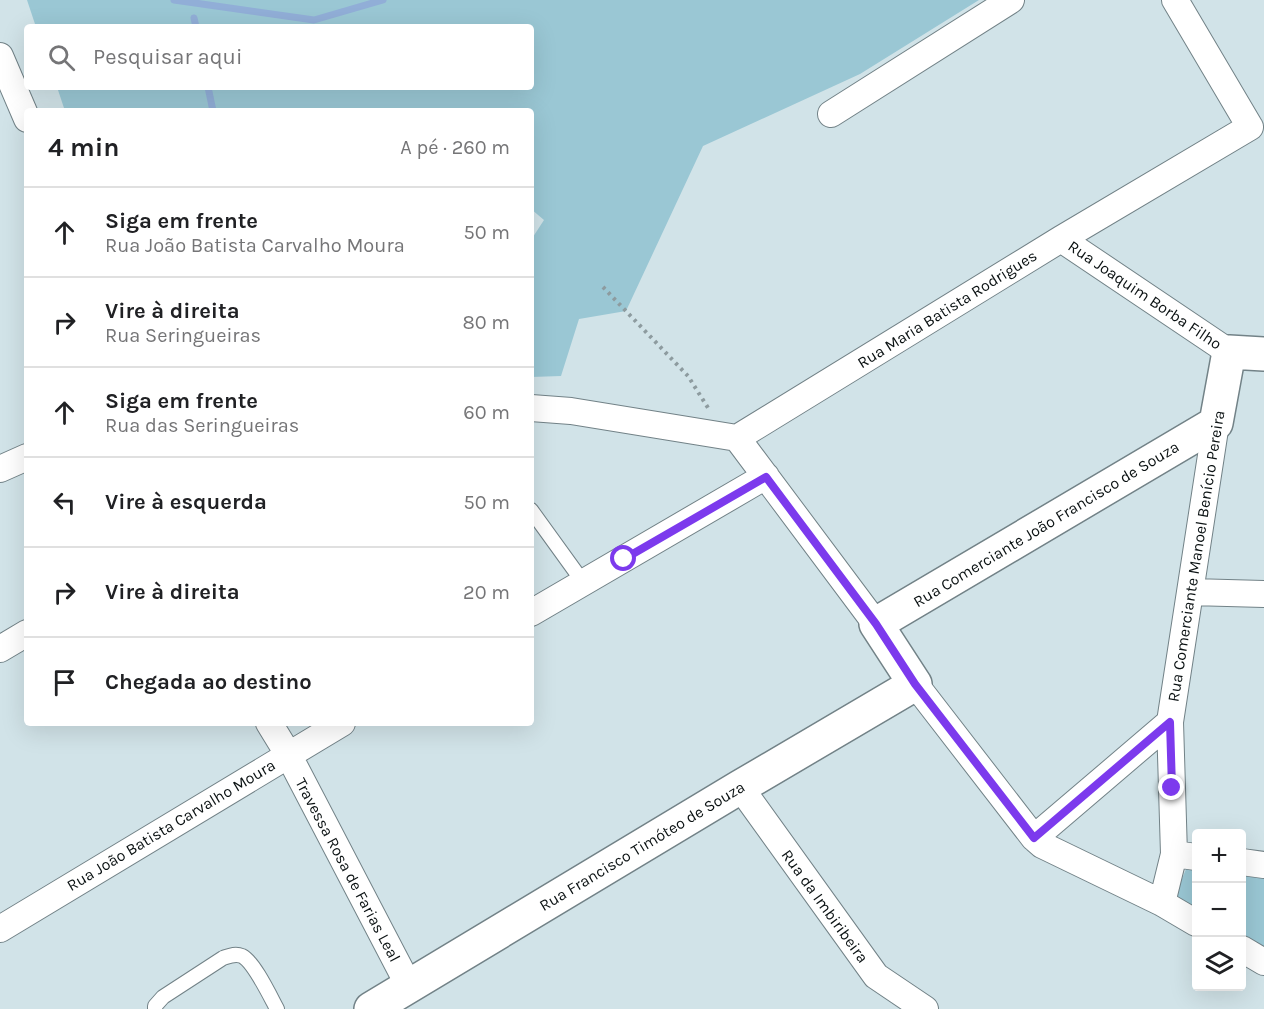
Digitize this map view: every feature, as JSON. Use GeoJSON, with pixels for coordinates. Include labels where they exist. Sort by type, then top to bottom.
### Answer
{"type":"FeatureCollection","features":[{"type":"Feature","properties":{"kind":"main road","name":"Rua Joaquim Borba Filho"},"geometry":{"type":"LineString","coordinates":[[1229,352],[1264,354]]}},
{"type":"Feature","properties":{"kind":"main road","name":"Rua Comerciante Manoel Benício Pereira"},"geometry":{"type":"LineString","coordinates":[[1216,423],[1229,352]]}},
{"type":"Feature","properties":{"kind":"main road","name":"Rua Comerciante João Francisco de Souza"},"geometry":{"type":"LineString","coordinates":[[876,624],[1216,423]]}},
{"type":"Feature","properties":{"kind":"main road"},"geometry":{"type":"LineString","coordinates":[[876,624],[915,684]]}},
{"type":"Feature","properties":{"kind":"main road","name":"Rua Francisco Timóteo de Souza"},"geometry":{"type":"LineString","coordinates":[[371,1009],[915,684]]}},
{"type":"Feature","properties":{"kind":"street"},"geometry":{"type":"LineString","coordinates":[[831,114],[1011,0]]}},
{"type":"Feature","properties":{"kind":"street"},"geometry":{"type":"LineString","coordinates":[[1175,0],[1257,128]]}},
{"type":"Feature","properties":{"kind":"street"},"geometry":{"type":"LineString","coordinates":[[0,56],[24,112]]}},
{"type":"Feature","properties":{"kind":"street","name":"Rua Maria Batista Rodrigues"},"geometry":{"type":"LineString","coordinates":[[737,438],[1061,238],[1257,128]]}},
{"type":"Feature","properties":{"kind":"street","name":"Rua Joaquim Borba Filho"},"geometry":{"type":"LineString","coordinates":[[1061,238],[1229,352]]}},
{"type":"Feature","properties":{"kind":"street"},"geometry":{"type":"LineString","coordinates":[[534,408],[571,411],[737,438],[876,624]]}},
{"type":"Feature","properties":{"kind":"street","name":"Rua Comerciante Manoel Benício Pereira"},"geometry":{"type":"LineString","coordinates":[[1162,903],[1185,855],[1170,722],[1216,423]]}},
{"type":"Feature","properties":{"kind":"street"},"geometry":{"type":"LineString","coordinates":[[0,469],[24,458]]}},
{"type":"Feature","properties":{"kind":"street"},"geometry":{"type":"LineString","coordinates":[[534,611],[766,477]]}},
{"type":"Feature","properties":{"kind":"street"},"geometry":{"type":"LineString","coordinates":[[1191,592],[1264,594]]}},
{"type":"Feature","properties":{"kind":"street"},"geometry":{"type":"LineString","coordinates":[[0,649],[24,635]]}},
{"type":"Feature","properties":{"kind":"street"},"geometry":{"type":"LineString","coordinates":[[915,684],[1034,838],[1042,845],[1162,903],[1192,920]]}},
{"type":"Feature","properties":{"kind":"street"},"geometry":{"type":"LineString","coordinates":[[1034,838],[1170,722]]}},
{"type":"Feature","properties":{"kind":"street","name":"Travessa Rosa de Farias Leal"},"geometry":{"type":"LineString","coordinates":[[271,726],[288,754],[409,986]]}},
{"type":"Feature","properties":{"kind":"street","name":"Rua João Batista Carvalho Moura"},"geometry":{"type":"LineString","coordinates":[[0,929],[337,726]]}},
{"type":"Feature","properties":{"kind":"street","name":"Rua da Imbiribeira"},"geometry":{"type":"LineString","coordinates":[[740,787],[876,976],[925,1009]]}},
{"type":"Feature","properties":{"kind":"street"},"geometry":{"type":"LineString","coordinates":[[1246,863],[1264,865]]}},
{"type":"Feature","properties":{"kind":"street"},"geometry":{"type":"LineString","coordinates":[[1246,951],[1264,962]]}},
{"type":"Feature","properties":{"kind":"lane"},"geometry":{"type":"LineString","coordinates":[[534,514],[584,582]]}},
{"type":"Feature","properties":{"kind":"lane"},"geometry":{"type":"LineString","coordinates":[[155,1009],[163,997],[232,954],[242,956],[252,967],[277,1009]]}},
{"type":"Feature","properties":{"kind":"path"},"geometry":{"type":"LineString","coordinates":[[603,287],[688,376],[713,416],[737,438]]}},
{"type":"Feature","properties":{"kind":"shaded area"},"geometry":{"type":"Polygon","coordinates":[[[27,0],[979,0],[860,74],[703,146],[626,311],[579,319],[561,376],[534,377],[534,235],[544,220],[534,212],[534,108],[64,108],[58,90],[534,90],[534,24],[35,24],[27,0]]]}},
{"type":"Feature","properties":{"kind":"shaded area"},"geometry":{"type":"Polygon","coordinates":[[[1192,865],[1192,911],[1174,897],[1187,867],[1192,865]]]}},
{"type":"Feature","properties":{"kind":"shaded area"},"geometry":{"type":"Polygon","coordinates":[[[1246,870],[1264,872],[1264,947],[1246,938],[1246,870]]]}},
{"type":"Feature","properties":{"kind":"waterway"},"geometry":{"type":"LineString","coordinates":[[174,0],[314,20],[383,0]]}},
{"type":"Feature","properties":{"kind":"waterway"},"geometry":{"type":"LineString","coordinates":[[194,18],[195,24]]}},
{"type":"Feature","properties":{"kind":"waterway"},"geometry":{"type":"LineString","coordinates":[[209,90],[212,108]]}},
{"type":"Feature","properties":{"kind":"route"},"geometry":{"type":"LineString","coordinates":[[624,559],[766,477],[876,624],[915,684],[1034,838],[1170,722],[1172,788]]}}]}
